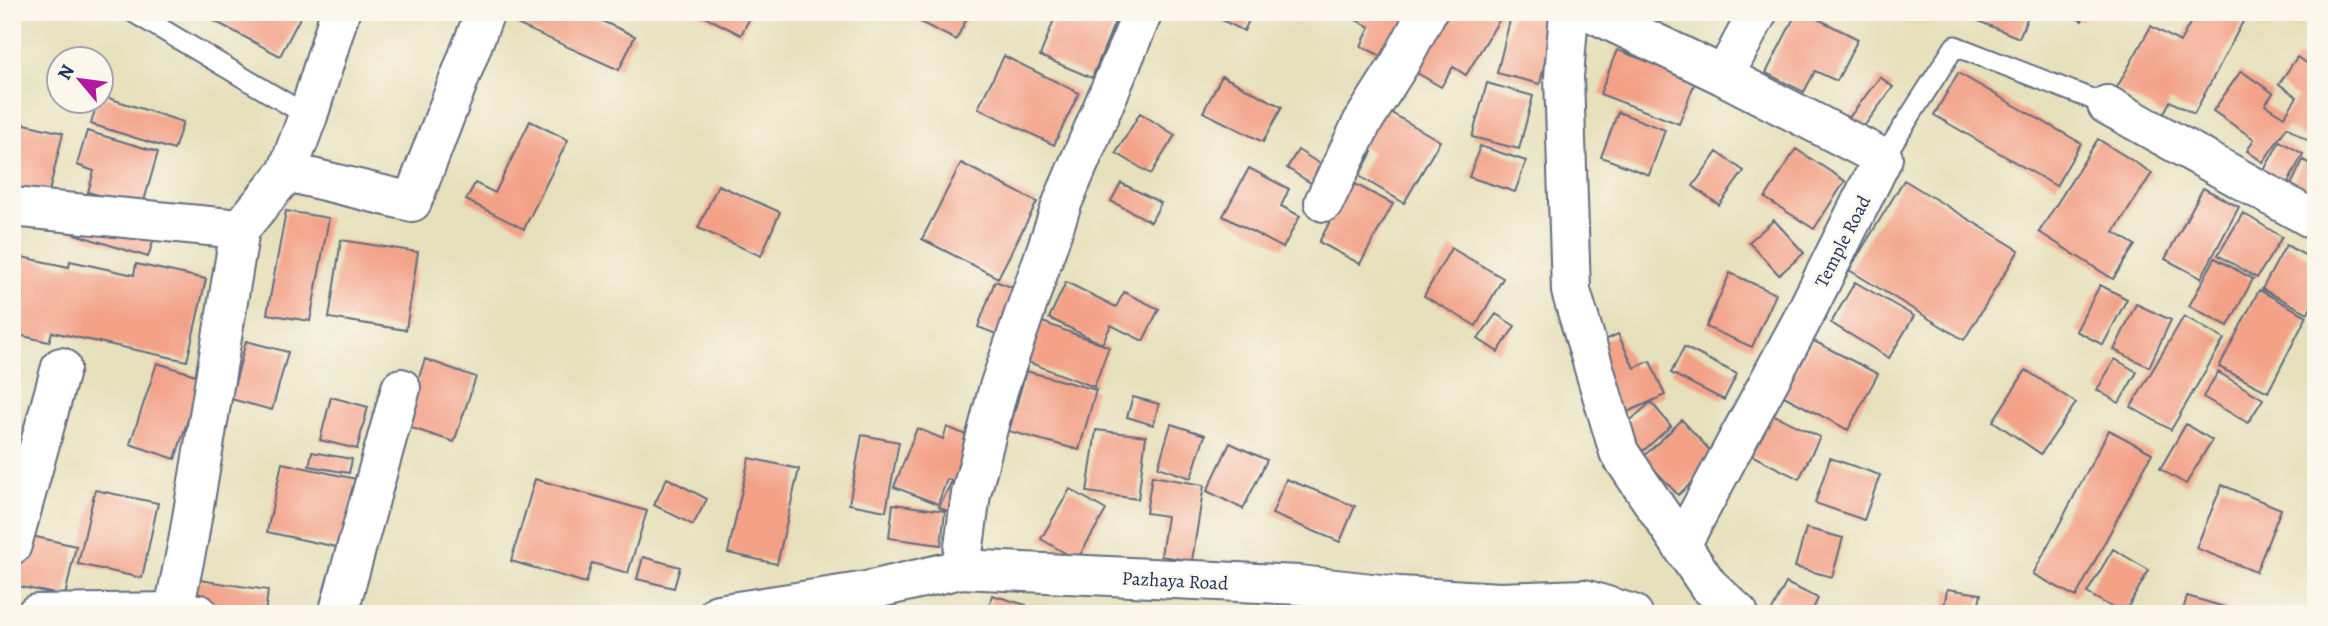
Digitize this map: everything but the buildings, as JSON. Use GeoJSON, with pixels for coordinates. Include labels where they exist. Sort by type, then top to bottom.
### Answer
{"type":"FeatureCollection","features":[{"type":"Feature","properties":{"kind":"street"},"geometry":{"type":"LineString","coordinates":[[36,614],[182,613],[240,229],[287,172],[308,116],[340,12]]}},
{"type":"Feature","properties":{"kind":"street"},"geometry":{"type":"LineString","coordinates":[[287,172],[412,202],[485,12]]}},
{"type":"Feature","properties":{"kind":"street"},"geometry":{"type":"LineString","coordinates":[[961,569],[971,495],[998,390],[1063,201],[1143,12]]}},
{"type":"Feature","properties":{"kind":"street"},"geometry":{"type":"LineString","coordinates":[[1324,202],[1363,123],[1427,12]]}},
{"type":"Feature","properties":{"kind":"street"},"geometry":{"type":"LineString","coordinates":[[1569,12],[1564,78],[1571,291],[1619,452],[1708,585],[1739,614]]}},
{"type":"Feature","properties":{"kind":"street"},"geometry":{"type":"LineString","coordinates":[[1591,12],[1724,76],[1883,158]]}},
{"type":"Feature","properties":{"kind":"street"},"geometry":{"type":"LineString","coordinates":[[1724,76],[1758,12]]}},
{"type":"Feature","properties":{"kind":"street"},"geometry":{"type":"LineString","coordinates":[[2107,105],[2316,221]]}},
{"type":"Feature","properties":{"kind":"street","name":"Temple Road"},"geometry":{"type":"LineString","coordinates":[[1681,545],[1794,335],[1883,158]]}},
{"type":"Feature","properties":{"kind":"street"},"geometry":{"type":"LineString","coordinates":[[12,207],[240,229]]}},
{"type":"Feature","properties":{"kind":"street"},"geometry":{"type":"LineString","coordinates":[[12,545],[61,367]]}},
{"type":"Feature","properties":{"kind":"street"},"geometry":{"type":"LineString","coordinates":[[338,614],[401,388]]}},
{"type":"Feature","properties":{"kind":"street","name":"Pazhaya Road"},"geometry":{"type":"LineString","coordinates":[[718,614],[867,591],[961,569],[1299,585],[1399,596],[1500,602],[1584,599],[1633,614]]}},
{"type":"Feature","properties":{"kind":"lane"},"geometry":{"type":"LineString","coordinates":[[133,12],[308,116]]}},
{"type":"Feature","properties":{"kind":"lane"},"geometry":{"type":"LineString","coordinates":[[1883,158],[1955,46],[2107,105]]}}]}
